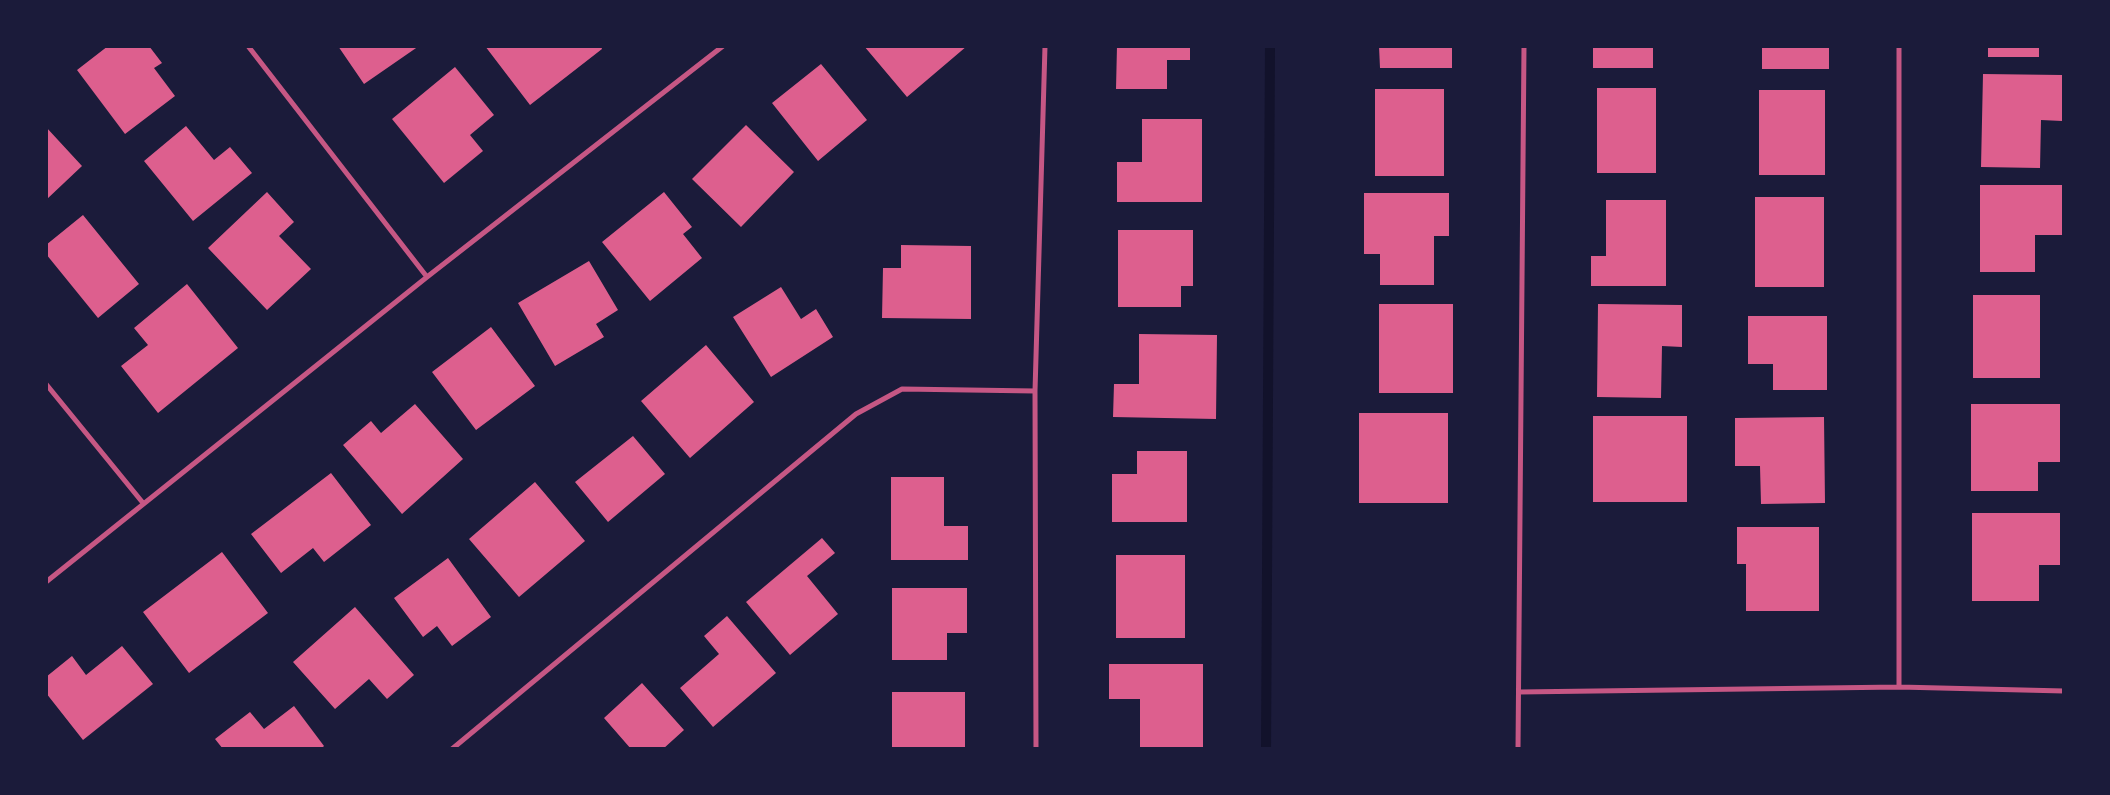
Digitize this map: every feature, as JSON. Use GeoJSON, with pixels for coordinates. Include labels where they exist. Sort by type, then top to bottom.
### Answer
{"type":"FeatureCollection","features":[{"type":"Feature","properties":{"kind":"street"},"geometry":{"type":"LineString","coordinates":[[248,46],[428,277]]}},
{"type":"Feature","properties":{"kind":"street"},"geometry":{"type":"LineString","coordinates":[[46,582],[428,277],[723,46]]}},
{"type":"Feature","properties":{"kind":"street"},"geometry":{"type":"LineString","coordinates":[[1036,749],[1035,391],[1045,46]]}},
{"type":"Feature","properties":{"kind":"street"},"geometry":{"type":"LineString","coordinates":[[1518,749],[1524,46]]}},
{"type":"Feature","properties":{"kind":"street"},"geometry":{"type":"LineString","coordinates":[[1899,46],[1899,687]]}},
{"type":"Feature","properties":{"kind":"street"},"geometry":{"type":"LineString","coordinates":[[46,384],[143,504]]}},
{"type":"Feature","properties":{"kind":"street"},"geometry":{"type":"LineString","coordinates":[[452,749],[856,414],[902,389],[1035,391]]}},
{"type":"Feature","properties":{"kind":"street"},"geometry":{"type":"LineString","coordinates":[[1519,692],[1899,687],[2064,691]]}},
{"type":"Feature","properties":{"kind":"building"},"geometry":{"type":"Polygon","coordinates":[[[108,46],[149,46],[162,63],[154,68],[175,96],[125,134],[77,70],[108,46]]]}},
{"type":"Feature","properties":{"kind":"building"},"geometry":{"type":"Polygon","coordinates":[[[338,46],[419,46],[364,84],[338,46]]]}},
{"type":"Feature","properties":{"kind":"building"},"geometry":{"type":"Polygon","coordinates":[[[485,46],[601,46],[602,49],[530,105],[485,46]]]}},
{"type":"Feature","properties":{"kind":"building"},"geometry":{"type":"Polygon","coordinates":[[[864,46],[967,46],[907,97],[864,46]]]}},
{"type":"Feature","properties":{"kind":"building"},"geometry":{"type":"Polygon","coordinates":[[[1117,46],[1190,46],[1190,60],[1167,60],[1167,89],[1116,89],[1117,46]]]}},
{"type":"Feature","properties":{"kind":"building"},"geometry":{"type":"Polygon","coordinates":[[[1379,46],[1452,46],[1452,68],[1380,68],[1379,46]]]}},
{"type":"Feature","properties":{"kind":"building"},"geometry":{"type":"Polygon","coordinates":[[[1593,46],[1653,46],[1653,68],[1593,68],[1593,46]]]}},
{"type":"Feature","properties":{"kind":"building"},"geometry":{"type":"Polygon","coordinates":[[[1762,46],[1829,46],[1829,69],[1762,69],[1762,46]]]}},
{"type":"Feature","properties":{"kind":"building"},"geometry":{"type":"Polygon","coordinates":[[[1988,46],[2039,46],[2039,57],[1988,57],[1988,46]]]}},
{"type":"Feature","properties":{"kind":"building"},"geometry":{"type":"Polygon","coordinates":[[[821,64],[867,120],[818,161],[772,103],[821,64]]]}},
{"type":"Feature","properties":{"kind":"building"},"geometry":{"type":"Polygon","coordinates":[[[455,67],[494,115],[470,135],[483,151],[444,183],[392,119],[455,67]]]}},
{"type":"Feature","properties":{"kind":"building"},"geometry":{"type":"Polygon","coordinates":[[[1983,74],[2062,75],[2062,121],[2041,120],[2040,168],[1981,167],[1983,74]]]}},
{"type":"Feature","properties":{"kind":"building"},"geometry":{"type":"Polygon","coordinates":[[[1597,88],[1656,88],[1656,173],[1597,173],[1597,88]]]}},
{"type":"Feature","properties":{"kind":"building"},"geometry":{"type":"Polygon","coordinates":[[[1375,89],[1444,89],[1444,176],[1375,176],[1375,89]]]}},
{"type":"Feature","properties":{"kind":"building"},"geometry":{"type":"Polygon","coordinates":[[[1759,90],[1825,90],[1825,175],[1759,175],[1759,90]]]}},
{"type":"Feature","properties":{"kind":"building"},"geometry":{"type":"Polygon","coordinates":[[[1142,119],[1202,119],[1202,202],[1117,202],[1117,162],[1142,162],[1142,119]]]}},
{"type":"Feature","properties":{"kind":"building"},"geometry":{"type":"Polygon","coordinates":[[[746,125],[794,172],[741,227],[692,179],[746,125]]]}},
{"type":"Feature","properties":{"kind":"building"},"geometry":{"type":"Polygon","coordinates":[[[186,126],[214,160],[230,147],[252,173],[193,221],[144,161],[186,126]]]}},
{"type":"Feature","properties":{"kind":"building"},"geometry":{"type":"Polygon","coordinates":[[[46,127],[82,166],[46,200],[46,127]]]}},
{"type":"Feature","properties":{"kind":"building"},"geometry":{"type":"Polygon","coordinates":[[[1980,185],[2062,185],[2062,235],[2035,235],[2035,272],[1980,272],[1980,185]]]}},
{"type":"Feature","properties":{"kind":"building"},"geometry":{"type":"Polygon","coordinates":[[[267,192],[294,222],[279,236],[311,269],[267,310],[208,248],[267,192]]]}},
{"type":"Feature","properties":{"kind":"building"},"geometry":{"type":"Polygon","coordinates":[[[664,192],[692,227],[683,234],[702,258],[650,301],[602,242],[664,192]]]}},
{"type":"Feature","properties":{"kind":"building"},"geometry":{"type":"Polygon","coordinates":[[[1364,193],[1449,193],[1449,236],[1434,236],[1434,285],[1380,285],[1380,254],[1364,254],[1364,193]]]}},
{"type":"Feature","properties":{"kind":"building"},"geometry":{"type":"Polygon","coordinates":[[[1755,197],[1824,197],[1824,287],[1755,287],[1755,197]]]}},
{"type":"Feature","properties":{"kind":"building"},"geometry":{"type":"Polygon","coordinates":[[[1606,200],[1666,200],[1666,286],[1591,286],[1591,256],[1606,256],[1606,200]]]}},
{"type":"Feature","properties":{"kind":"building"},"geometry":{"type":"Polygon","coordinates":[[[83,215],[139,284],[98,318],[46,254],[46,245],[83,215]]]}},
{"type":"Feature","properties":{"kind":"building"},"geometry":{"type":"Polygon","coordinates":[[[1118,230],[1193,230],[1193,286],[1181,286],[1181,307],[1118,307],[1118,230]]]}},
{"type":"Feature","properties":{"kind":"building"},"geometry":{"type":"Polygon","coordinates":[[[901,245],[971,246],[971,319],[882,318],[883,268],[901,268],[901,245]]]}},
{"type":"Feature","properties":{"kind":"building"},"geometry":{"type":"Polygon","coordinates":[[[589,261],[618,310],[596,324],[604,337],[555,366],[518,303],[589,261]]]}},
{"type":"Feature","properties":{"kind":"building"},"geometry":{"type":"Polygon","coordinates":[[[187,284],[238,348],[158,413],[121,366],[148,345],[134,328],[187,284]]]}},
{"type":"Feature","properties":{"kind":"building"},"geometry":{"type":"Polygon","coordinates":[[[781,287],[801,319],[816,309],[833,337],[771,377],[733,317],[781,287]]]}},
{"type":"Feature","properties":{"kind":"building"},"geometry":{"type":"Polygon","coordinates":[[[1973,295],[2040,295],[2040,378],[1973,378],[1973,295]]]}},
{"type":"Feature","properties":{"kind":"building"},"geometry":{"type":"Polygon","coordinates":[[[1379,304],[1453,304],[1453,393],[1379,393],[1379,304]]]}},
{"type":"Feature","properties":{"kind":"building"},"geometry":{"type":"Polygon","coordinates":[[[1598,304],[1682,305],[1682,347],[1662,346],[1661,398],[1597,397],[1598,304]]]}},
{"type":"Feature","properties":{"kind":"building"},"geometry":{"type":"Polygon","coordinates":[[[1748,316],[1827,316],[1827,390],[1773,390],[1773,364],[1748,364],[1748,316]]]}},
{"type":"Feature","properties":{"kind":"building"},"geometry":{"type":"Polygon","coordinates":[[[491,327],[535,386],[476,430],[432,372],[491,327]]]}},
{"type":"Feature","properties":{"kind":"building"},"geometry":{"type":"Polygon","coordinates":[[[1139,334],[1217,335],[1216,419],[1113,417],[1114,384],[1139,384],[1139,334]]]}},
{"type":"Feature","properties":{"kind":"building"},"geometry":{"type":"Polygon","coordinates":[[[706,345],[754,402],[690,458],[641,401],[706,345]]]}},
{"type":"Feature","properties":{"kind":"building"},"geometry":{"type":"Polygon","coordinates":[[[415,404],[463,459],[402,514],[343,445],[371,421],[381,433],[415,404]]]}},
{"type":"Feature","properties":{"kind":"building"},"geometry":{"type":"Polygon","coordinates":[[[1971,404],[2060,404],[2060,462],[2038,462],[2038,491],[1971,491],[1971,404]]]}},
{"type":"Feature","properties":{"kind":"building"},"geometry":{"type":"Polygon","coordinates":[[[1359,413],[1448,413],[1448,503],[1359,503],[1359,413]]]}},
{"type":"Feature","properties":{"kind":"building"},"geometry":{"type":"Polygon","coordinates":[[[1593,416],[1687,416],[1687,502],[1593,502],[1593,416]]]}},
{"type":"Feature","properties":{"kind":"building"},"geometry":{"type":"Polygon","coordinates":[[[1824,417],[1825,503],[1761,504],[1760,466],[1735,466],[1735,418],[1824,417]]]}},
{"type":"Feature","properties":{"kind":"building"},"geometry":{"type":"Polygon","coordinates":[[[633,436],[665,474],[608,522],[575,482],[633,436]]]}},
{"type":"Feature","properties":{"kind":"building"},"geometry":{"type":"Polygon","coordinates":[[[1137,451],[1187,451],[1187,522],[1112,522],[1112,474],[1137,474],[1137,451]]]}},
{"type":"Feature","properties":{"kind":"building"},"geometry":{"type":"Polygon","coordinates":[[[331,473],[371,525],[324,562],[313,548],[281,573],[251,534],[331,473]]]}},
{"type":"Feature","properties":{"kind":"building"},"geometry":{"type":"Polygon","coordinates":[[[891,477],[944,477],[944,526],[968,526],[968,560],[891,560],[891,477]]]}},
{"type":"Feature","properties":{"kind":"building"},"geometry":{"type":"Polygon","coordinates":[[[535,482],[585,541],[519,597],[469,539],[535,482]]]}},
{"type":"Feature","properties":{"kind":"building"},"geometry":{"type":"Polygon","coordinates":[[[1972,513],[2060,513],[2060,565],[2039,565],[2039,601],[1972,601],[1972,513]]]}},
{"type":"Feature","properties":{"kind":"building"},"geometry":{"type":"Polygon","coordinates":[[[1737,527],[1819,527],[1819,611],[1746,611],[1746,564],[1737,564],[1737,527]]]}},
{"type":"Feature","properties":{"kind":"building"},"geometry":{"type":"Polygon","coordinates":[[[822,538],[835,553],[807,576],[838,614],[790,655],[746,602],[822,538]]]}},
{"type":"Feature","properties":{"kind":"building"},"geometry":{"type":"Polygon","coordinates":[[[222,552],[268,613],[189,673],[143,612],[222,552]]]}},
{"type":"Feature","properties":{"kind":"building"},"geometry":{"type":"Polygon","coordinates":[[[1116,555],[1185,555],[1185,638],[1116,638],[1116,555]]]}},
{"type":"Feature","properties":{"kind":"building"},"geometry":{"type":"Polygon","coordinates":[[[448,558],[491,617],[452,646],[437,626],[423,637],[394,598],[448,558]]]}},
{"type":"Feature","properties":{"kind":"building"},"geometry":{"type":"Polygon","coordinates":[[[892,588],[967,588],[967,633],[947,633],[947,660],[892,660],[892,588]]]}},
{"type":"Feature","properties":{"kind":"building"},"geometry":{"type":"Polygon","coordinates":[[[355,607],[414,675],[387,699],[369,679],[335,709],[293,662],[355,607]]]}},
{"type":"Feature","properties":{"kind":"building"},"geometry":{"type":"Polygon","coordinates":[[[727,616],[776,673],[713,727],[680,688],[719,654],[704,636],[727,616]]]}},
{"type":"Feature","properties":{"kind":"building"},"geometry":{"type":"Polygon","coordinates":[[[122,646],[153,684],[83,740],[46,693],[46,677],[72,656],[86,675],[122,646]]]}},
{"type":"Feature","properties":{"kind":"building"},"geometry":{"type":"Polygon","coordinates":[[[1109,664],[1203,664],[1203,747],[1140,747],[1140,699],[1109,699],[1109,664]]]}},
{"type":"Feature","properties":{"kind":"building"},"geometry":{"type":"Polygon","coordinates":[[[642,683],[684,730],[663,749],[631,749],[604,718],[642,683]]]}},
{"type":"Feature","properties":{"kind":"building"},"geometry":{"type":"Polygon","coordinates":[[[892,692],[965,692],[965,749],[892,749],[892,692]]]}},
{"type":"Feature","properties":{"kind":"building"},"geometry":{"type":"Polygon","coordinates":[[[294,706],[324,746],[321,749],[223,749],[215,739],[250,712],[264,729],[294,706]]]}},
{"type":"Feature","properties":{"kind":"waterway"},"geometry":{"type":"LineString","coordinates":[[1266,749],[1270,46]]}}]}
